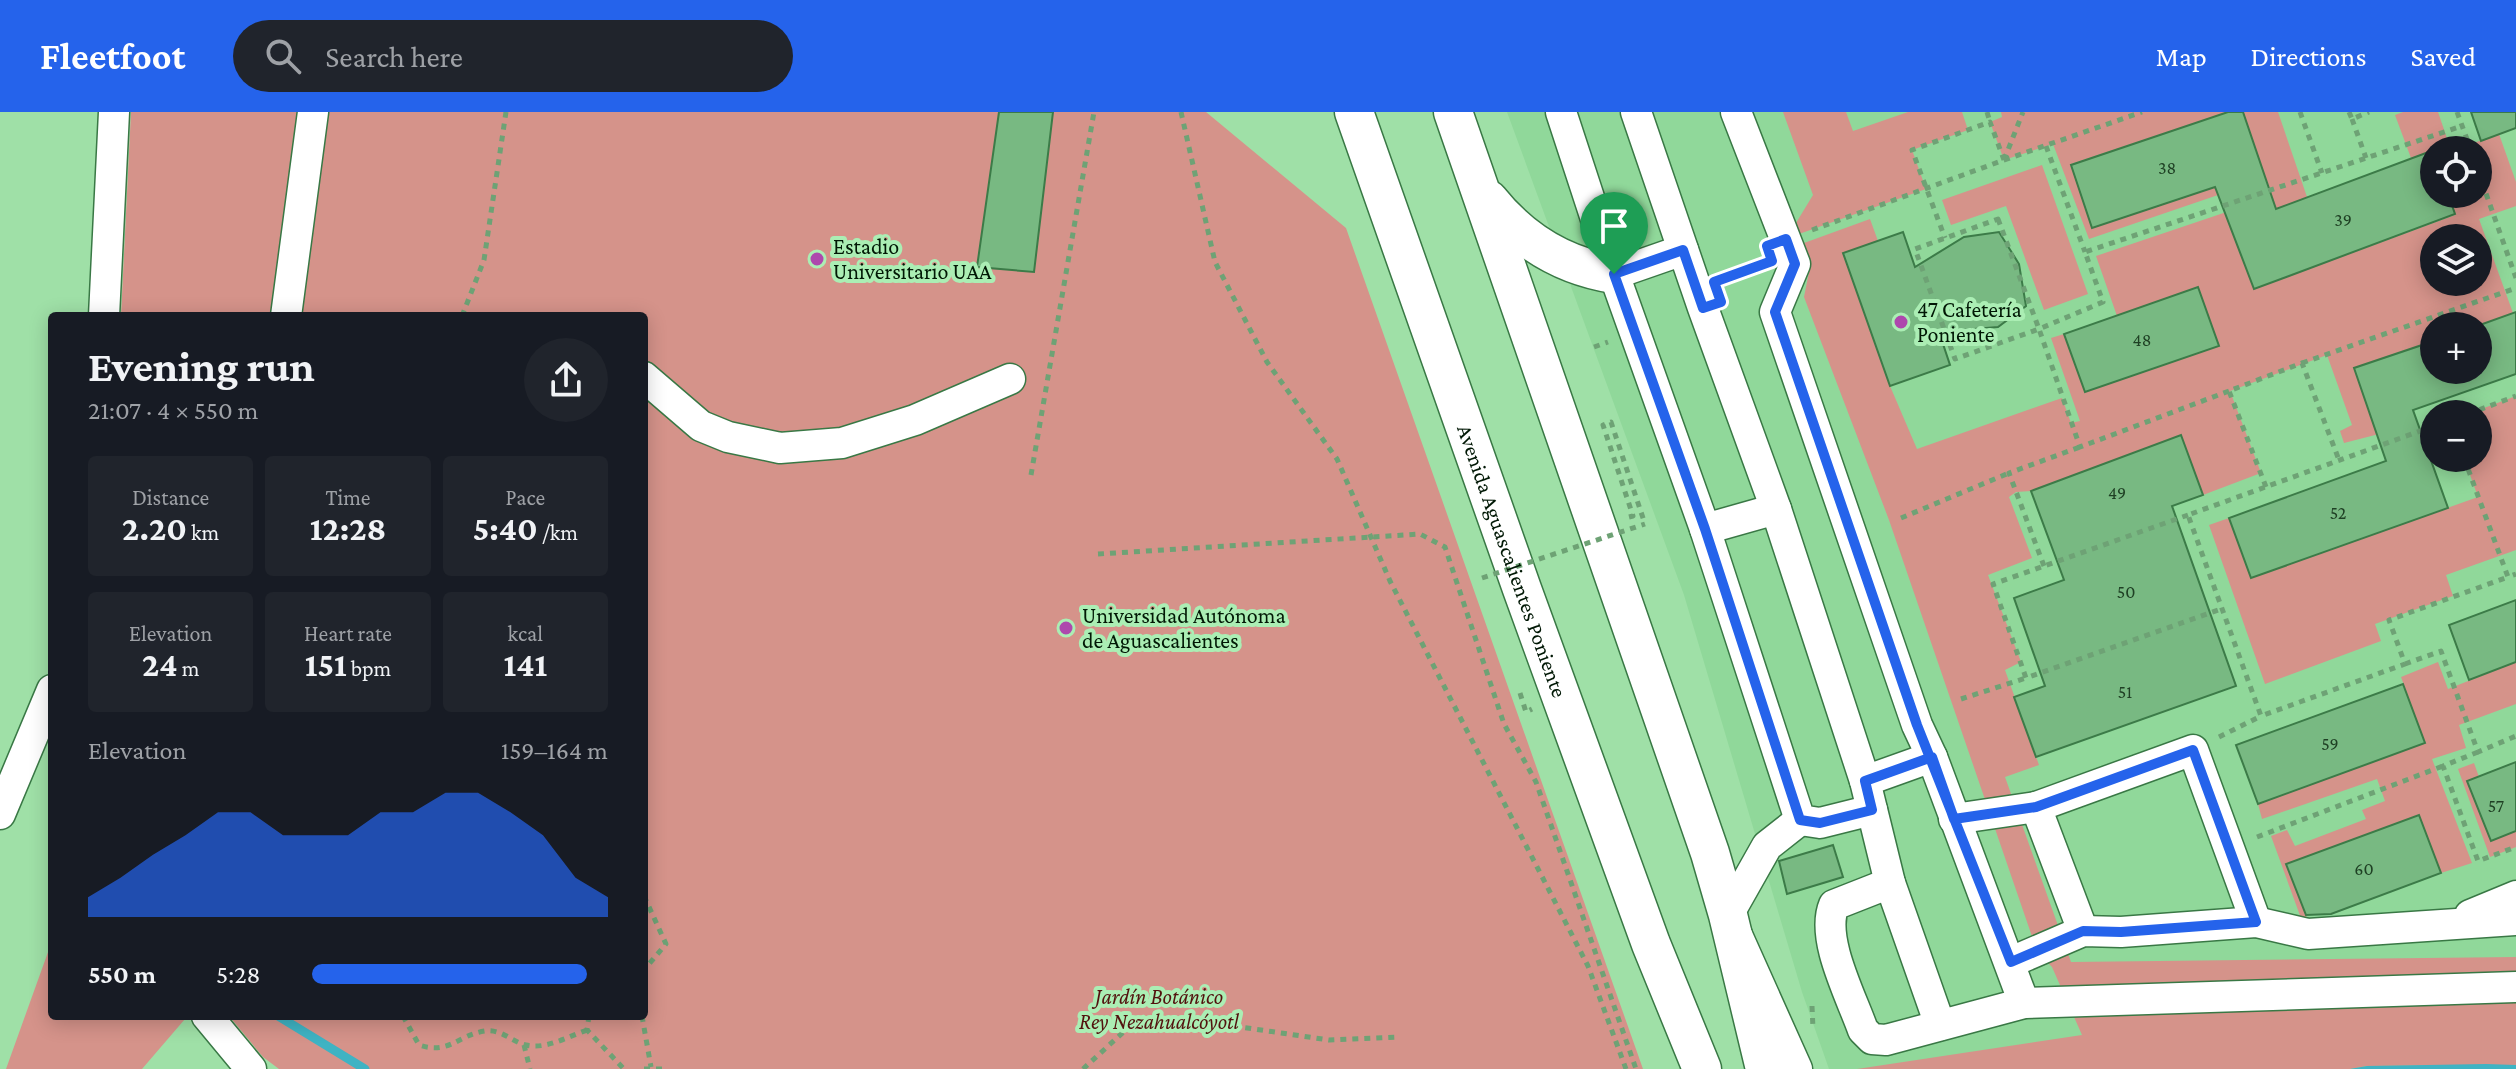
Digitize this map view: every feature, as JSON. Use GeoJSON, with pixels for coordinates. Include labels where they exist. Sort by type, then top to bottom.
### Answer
{"type":"FeatureCollection","features":[{"type":"Feature","properties":{"kind":"main road","name":"Avenida Aguascalientes Poniente"},"geometry":{"type":"LineString","coordinates":[[1354,112],[1522,589],[1676,1008],[1702,1069]]}},
{"type":"Feature","properties":{"kind":"main road"},"geometry":{"type":"LineString","coordinates":[[1453,112],[1710,853],[1765,1069]]}},
{"type":"Feature","properties":{"kind":"main road"},"geometry":{"type":"LineString","coordinates":[[1481,190],[1520,234],[1567,262],[1614,274]]}},
{"type":"Feature","properties":{"kind":"street"},"geometry":{"type":"LineString","coordinates":[[104,312],[114,112]]}},
{"type":"Feature","properties":{"kind":"street"},"geometry":{"type":"LineString","coordinates":[[288,312],[313,112]]}},
{"type":"Feature","properties":{"kind":"street"},"geometry":{"type":"LineString","coordinates":[[1561,112],[1614,274],[1705,529],[1800,820]]}},
{"type":"Feature","properties":{"kind":"street"},"geometry":{"type":"LineString","coordinates":[[1636,112],[1776,509],[1868,796],[1890,883],[1940,1025]]}},
{"type":"Feature","properties":{"kind":"street"},"geometry":{"type":"LineString","coordinates":[[1736,112],[1795,264],[1775,312],[1917,725],[2011,962],[2024,1003]]}},
{"type":"Feature","properties":{"kind":"street"},"geometry":{"type":"LineString","coordinates":[[1614,274],[1683,250]]}},
{"type":"Feature","properties":{"kind":"street"},"geometry":{"type":"LineString","coordinates":[[648,380],[701,426],[728,437],[780,448],[842,443],[915,420],[1010,379]]}},
{"type":"Feature","properties":{"kind":"street"},"geometry":{"type":"LineString","coordinates":[[1705,529],[1776,509]]}},
{"type":"Feature","properties":{"kind":"street"},"geometry":{"type":"LineString","coordinates":[[0,814],[48,700]]}},
{"type":"Feature","properties":{"kind":"street"},"geometry":{"type":"LineString","coordinates":[[1954,819],[2036,807],[2193,750],[2256,922]]}},
{"type":"Feature","properties":{"kind":"street"},"geometry":{"type":"LineString","coordinates":[[1797,1069],[1728,915],[1767,846],[1800,820],[1820,823],[1932,757]]}},
{"type":"Feature","properties":{"kind":"street"},"geometry":{"type":"LineString","coordinates":[[2036,807],[2083,931]]}},
{"type":"Feature","properties":{"kind":"street"},"geometry":{"type":"LineString","coordinates":[[1890,883],[1834,905],[1829,915],[1829,936],[1863,1030],[1872,1039],[1886,1040],[2024,1003],[2516,987]]}},
{"type":"Feature","properties":{"kind":"street"},"geometry":{"type":"LineString","coordinates":[[2450,923],[2516,896]]}},
{"type":"Feature","properties":{"kind":"street"},"geometry":{"type":"LineString","coordinates":[[2011,962],[2083,931],[2121,932],[2256,922],[2308,934],[2516,920]]}},
{"type":"Feature","properties":{"kind":"street","name":"Avenida Aguascalientes Poniente"},"geometry":{"type":"LineString","coordinates":[[1676,1008],[1690,1069]]}},
{"type":"Feature","properties":{"kind":"street"},"geometry":{"type":"LineString","coordinates":[[210,1020],[251,1069]]}},
{"type":"Feature","properties":{"kind":"path"},"geometry":{"type":"LineString","coordinates":[[464,312],[484,260],[506,112]]}},
{"type":"Feature","properties":{"kind":"path"},"geometry":{"type":"LineString","coordinates":[[1031,475],[1094,112]]}},
{"type":"Feature","properties":{"kind":"path"},"geometry":{"type":"LineString","coordinates":[[1181,112],[1215,262],[1267,362],[1337,459],[1390,581],[1588,966],[1626,1069]]}},
{"type":"Feature","properties":{"kind":"path"},"geometry":{"type":"LineString","coordinates":[[1987,112],[2004,160]]}},
{"type":"Feature","properties":{"kind":"path"},"geometry":{"type":"LineString","coordinates":[[2004,160],[2023,112]]}},
{"type":"Feature","properties":{"kind":"path"},"geometry":{"type":"LineString","coordinates":[[1703,308],[1721,302],[1714,282],[1772,261],[1767,246],[2142,112]]}},
{"type":"Feature","properties":{"kind":"path"},"geometry":{"type":"LineString","coordinates":[[2300,112],[2322,173]]}},
{"type":"Feature","properties":{"kind":"path"},"geometry":{"type":"LineString","coordinates":[[2366,158],[2350,115],[2369,112]]}},
{"type":"Feature","properties":{"kind":"path"},"geometry":{"type":"LineString","coordinates":[[2457,112],[2466,136]]}},
{"type":"Feature","properties":{"kind":"path"},"geometry":{"type":"LineString","coordinates":[[1945,238],[1912,150],[1990,122]]}},
{"type":"Feature","properties":{"kind":"path"},"geometry":{"type":"LineString","coordinates":[[2085,252],[2462,126]]}},
{"type":"Feature","properties":{"kind":"path"},"geometry":{"type":"LineString","coordinates":[[2046,146],[2103,302],[2039,329],[1955,359],[1915,249],[1998,219],[2039,329],[2080,447]]}},
{"type":"Feature","properties":{"kind":"path"},"geometry":{"type":"LineString","coordinates":[[2491,208],[2516,278]]}},
{"type":"Feature","properties":{"kind":"path"},"geometry":{"type":"LineString","coordinates":[[1901,518],[2009,473],[2302,363],[2516,288]]}},
{"type":"Feature","properties":{"kind":"path"},"geometry":{"type":"LineString","coordinates":[[1594,347],[1635,333]]}},
{"type":"Feature","properties":{"kind":"path"},"geometry":{"type":"LineString","coordinates":[[2302,363],[2339,460]]}},
{"type":"Feature","properties":{"kind":"path"},"geometry":{"type":"LineString","coordinates":[[2229,391],[2266,487]]}},
{"type":"Feature","properties":{"kind":"path"},"geometry":{"type":"LineString","coordinates":[[2492,405],[2516,396]]}},
{"type":"Feature","properties":{"kind":"path"},"geometry":{"type":"LineString","coordinates":[[1482,578],[1645,524],[1611,422],[1603,425],[1633,516]]}},
{"type":"Feature","properties":{"kind":"path"},"geometry":{"type":"LineString","coordinates":[[2026,678],[1993,584],[2420,431]]}},
{"type":"Feature","properties":{"kind":"path"},"geometry":{"type":"LineString","coordinates":[[2469,472],[2508,577]]}},
{"type":"Feature","properties":{"kind":"path"},"geometry":{"type":"LineString","coordinates":[[2009,473],[2044,566]]}},
{"type":"Feature","properties":{"kind":"path"},"geometry":{"type":"LineString","coordinates":[[2188,515],[2261,716]]}},
{"type":"Feature","properties":{"kind":"path"},"geometry":{"type":"LineString","coordinates":[[1098,554],[1420,534],[1445,547],[1504,724],[1536,782],[1636,1069]]}},
{"type":"Feature","properties":{"kind":"path"},"geometry":{"type":"LineString","coordinates":[[2405,664],[2389,620],[2516,574]]}},
{"type":"Feature","properties":{"kind":"path"},"geometry":{"type":"LineString","coordinates":[[1961,699],[2221,609]]}},
{"type":"Feature","properties":{"kind":"path"},"geometry":{"type":"LineString","coordinates":[[2193,750],[2261,716],[2441,651],[2478,752]]}},
{"type":"Feature","properties":{"kind":"path"},"geometry":{"type":"LineString","coordinates":[[2228,848],[2516,736]]}},
{"type":"Feature","properties":{"kind":"path"},"geometry":{"type":"LineString","coordinates":[[2443,766],[2478,861],[2516,847]]}},
{"type":"Feature","properties":{"kind":"path"},"geometry":{"type":"LineString","coordinates":[[648,905],[666,944],[648,965]]}},
{"type":"Feature","properties":{"kind":"path"},"geometry":{"type":"LineString","coordinates":[[1083,1069],[1130,1026],[1186,1019],[1329,1040],[1399,1037]]}},
{"type":"Feature","properties":{"kind":"path"},"geometry":{"type":"LineString","coordinates":[[405,1020],[419,1045],[435,1050],[487,1031],[508,1035],[524,1045],[542,1046],[587,1030]]}},
{"type":"Feature","properties":{"kind":"path"},"geometry":{"type":"LineString","coordinates":[[587,1030],[588,1020]]}},
{"type":"Feature","properties":{"kind":"path"},"geometry":{"type":"LineString","coordinates":[[642,1020],[647,1068],[663,1069]]}},
{"type":"Feature","properties":{"kind":"path"},"geometry":{"type":"LineString","coordinates":[[587,1030],[624,1069]]}},
{"type":"Feature","properties":{"kind":"path"},"geometry":{"type":"LineString","coordinates":[[524,1045],[530,1069]]}},
{"type":"Feature","properties":{"kind":"shaded area"},"geometry":{"type":"Polygon","coordinates":[[[1507,112],[2516,112],[2516,1069],[1829,1069],[1802,992],[1684,595],[1507,112]]]}},
{"type":"Feature","properties":{"kind":"green space","name":"Universidad Autónoma de Aguascalientes"},"geometry":{"type":"Polygon","coordinates":[[[131,112],[1206,112],[1346,228],[1643,1069],[279,1069],[263,1057],[232,1020],[648,1020],[648,312],[121,312],[131,112]]]}},
{"type":"Feature","properties":{"kind":"green space"},"geometry":{"type":"Polygon","coordinates":[[[1783,112],[1846,112],[1853,131],[1908,112],[1962,112],[1968,130],[1912,150],[1926,189],[1799,234],[1796,223],[1813,195],[1783,112]]]}},
{"type":"Feature","properties":{"kind":"green space"},"geometry":{"type":"Polygon","coordinates":[[[2001,112],[2228,112],[2071,164],[2092,228],[2263,171],[2243,112],[2278,112],[2307,197],[2230,226],[2254,289],[2420,228],[2420,296],[2492,296],[2492,255],[2513,313],[2492,321],[2492,312],[2420,312],[2420,346],[2354,368],[2379,434],[2344,443],[2340,431],[2352,425],[2327,355],[2230,391],[2261,473],[2203,495],[2181,435],[2031,491],[2016,492],[2009,497],[2032,558],[1988,575],[2021,662],[2005,670],[2039,765],[2005,777],[2071,962],[2516,957],[2516,1065],[2367,1066],[2350,1069],[1857,1069],[2082,1035],[2052,967],[2037,951],[1889,520],[1804,297],[1811,262],[1804,243],[1870,219],[1878,241],[1890,386],[1917,449],[2062,398],[2071,423],[2080,421],[2051,338],[2064,334],[2085,392],[2219,346],[2198,288],[2117,316],[2096,256],[2271,197],[2265,179],[2089,239],[2053,144],[2004,160],[1990,122],[2002,117],[2001,112]]]}},
{"type":"Feature","properties":{"kind":"green space"},"geometry":{"type":"Polygon","coordinates":[[[2403,112],[2438,112],[2446,136],[2420,136],[2420,155],[2411,158],[2395,115],[2403,112]]]}},
{"type":"Feature","properties":{"kind":"green space"},"geometry":{"type":"Polygon","coordinates":[[[2499,134],[2516,182],[2516,206],[2479,219],[2481,224],[2431,224],[2455,215],[2453,208],[2492,208],[2492,136],[2499,134]]]}},
{"type":"Feature","properties":{"kind":"green space"},"geometry":{"type":"Polygon","coordinates":[[[2042,165],[2088,294],[2044,310],[2006,206],[1951,225],[1942,200],[2042,165]]]}},
{"type":"Feature","properties":{"kind":"green space"},"geometry":{"type":"Polygon","coordinates":[[[2516,396],[2516,550],[2446,575],[2453,596],[2375,624],[2381,641],[2265,684],[2209,525],[2229,518],[2251,578],[2478,497],[2469,472],[2492,472],[2492,405],[2516,396]]]}},
{"type":"Feature","properties":{"kind":"green space"},"geometry":{"type":"Polygon","coordinates":[[[2438,662],[2448,689],[2516,662],[2516,704],[2459,725],[2466,748],[2432,759],[2472,863],[2441,873],[2419,815],[2287,864],[2307,918],[2302,921],[2271,836],[2287,830],[2295,846],[2366,819],[2362,810],[2385,801],[2377,779],[2262,819],[2258,804],[2425,743],[2401,677],[2438,662]]]}},
{"type":"Feature","properties":{"kind":"green space"},"geometry":{"type":"Polygon","coordinates":[[[2474,763],[2479,777],[2467,782],[2491,841],[2516,831],[2516,847],[2490,857],[2458,769],[2474,763]]]}},
{"type":"Feature","properties":{"kind":"green space"},"geometry":{"type":"Polygon","coordinates":[[[48,952],[48,1020],[184,1020],[142,1069],[6,1069],[48,952]]]}},
{"type":"Feature","properties":{"kind":"water"},"geometry":{"type":"Polygon","coordinates":[[[2516,1065],[2516,1069],[2350,1069],[2367,1066],[2516,1065]]]}},
{"type":"Feature","properties":{"kind":"building"},"geometry":{"type":"Polygon","coordinates":[[[999,112],[1053,112],[1034,272],[977,267],[999,112]]]}},
{"type":"Feature","properties":{"kind":"building"},"geometry":{"type":"Polygon","coordinates":[[[2228,112],[2243,112],[2276,209],[2420,155],[2420,208],[2453,208],[2455,214],[2420,224],[2420,227],[2254,289],[2215,187],[2092,228],[2071,165],[2228,112]]]}},
{"type":"Feature","properties":{"kind":"building"},"geometry":{"type":"Polygon","coordinates":[[[2471,112],[2516,112],[2516,128],[2492,137],[2479,136],[2471,112]]]}},
{"type":"Feature","properties":{"kind":"building"},"geometry":{"type":"Polygon","coordinates":[[[1903,232],[1915,267],[1964,237],[1999,232],[2019,264],[2026,306],[1998,327],[1939,332],[1950,365],[1890,386],[1843,253],[1903,232]]]}},
{"type":"Feature","properties":{"kind":"building"},"geometry":{"type":"Polygon","coordinates":[[[2198,287],[2219,346],[2085,392],[2064,334],[2198,287]]]}},
{"type":"Feature","properties":{"kind":"building"},"geometry":{"type":"Polygon","coordinates":[[[2516,312],[2516,374],[2492,382],[2492,321],[2516,312]]]}},
{"type":"Feature","properties":{"kind":"building"},"geometry":{"type":"Polygon","coordinates":[[[2420,346],[2420,384],[2487,384],[2442,400],[2420,400],[2420,408],[2413,410],[2420,430],[2420,472],[2435,472],[2448,508],[2251,578],[2229,518],[2386,461],[2354,368],[2420,346]]]}},
{"type":"Feature","properties":{"kind":"building"},"geometry":{"type":"Polygon","coordinates":[[[2181,435],[2203,495],[2172,506],[2236,686],[2036,757],[2014,697],[2045,686],[2014,598],[2064,580],[2031,491],[2181,435]]]}},
{"type":"Feature","properties":{"kind":"building"},"geometry":{"type":"Polygon","coordinates":[[[2516,600],[2516,662],[2469,680],[2449,625],[2516,600]]]}},
{"type":"Feature","properties":{"kind":"building"},"geometry":{"type":"Polygon","coordinates":[[[2403,684],[2425,743],[2258,804],[2236,745],[2403,684]]]}},
{"type":"Feature","properties":{"kind":"building"},"geometry":{"type":"Polygon","coordinates":[[[2516,762],[2516,831],[2491,841],[2467,781],[2516,762]]]}},
{"type":"Feature","properties":{"kind":"building"},"geometry":{"type":"Polygon","coordinates":[[[2419,815],[2441,873],[2331,914],[2306,915],[2286,864],[2419,815]]]}},
{"type":"Feature","properties":{"kind":"building"},"geometry":{"type":"Polygon","coordinates":[[[1833,845],[1843,877],[1787,894],[1779,861],[1833,845]]]}},
{"type":"Feature","properties":{"kind":"waterway"},"geometry":{"type":"LineString","coordinates":[[285,1020],[365,1069]]}},
{"type":"Feature","properties":{"kind":"place","name":"Estadio Universitario UAA"},"geometry":{"type":"Point","coordinates":[817,259]}},
{"type":"Feature","properties":{"kind":"place","name":"47 Cafetería Poniente"},"geometry":{"type":"Point","coordinates":[1901,322]}},
{"type":"Feature","properties":{"kind":"place","name":"Universidad Autónoma de Aguascalientes"},"geometry":{"type":"Point","coordinates":[1066,628]}},
{"type":"Feature","properties":{"kind":"route"},"geometry":{"type":"LineString","coordinates":[[1614,274],[1683,250],[1703,308],[1721,302],[1714,282],[1772,261],[1767,246],[1786,239],[1795,264],[1775,312],[1917,725],[1932,757],[1954,819],[2011,962],[2083,931],[2121,932],[2256,922],[2193,750],[2036,807],[1954,819],[1932,757],[1865,781],[1872,810],[1820,823],[1800,820],[1705,529],[1614,274]]}},
{"type":"Feature","properties":{"kind":"park label","name":"Jardín Botánico Rey Nezahualcóyotl"},"geometry":{"type":"Point","coordinates":[1159,1008]}}]}
